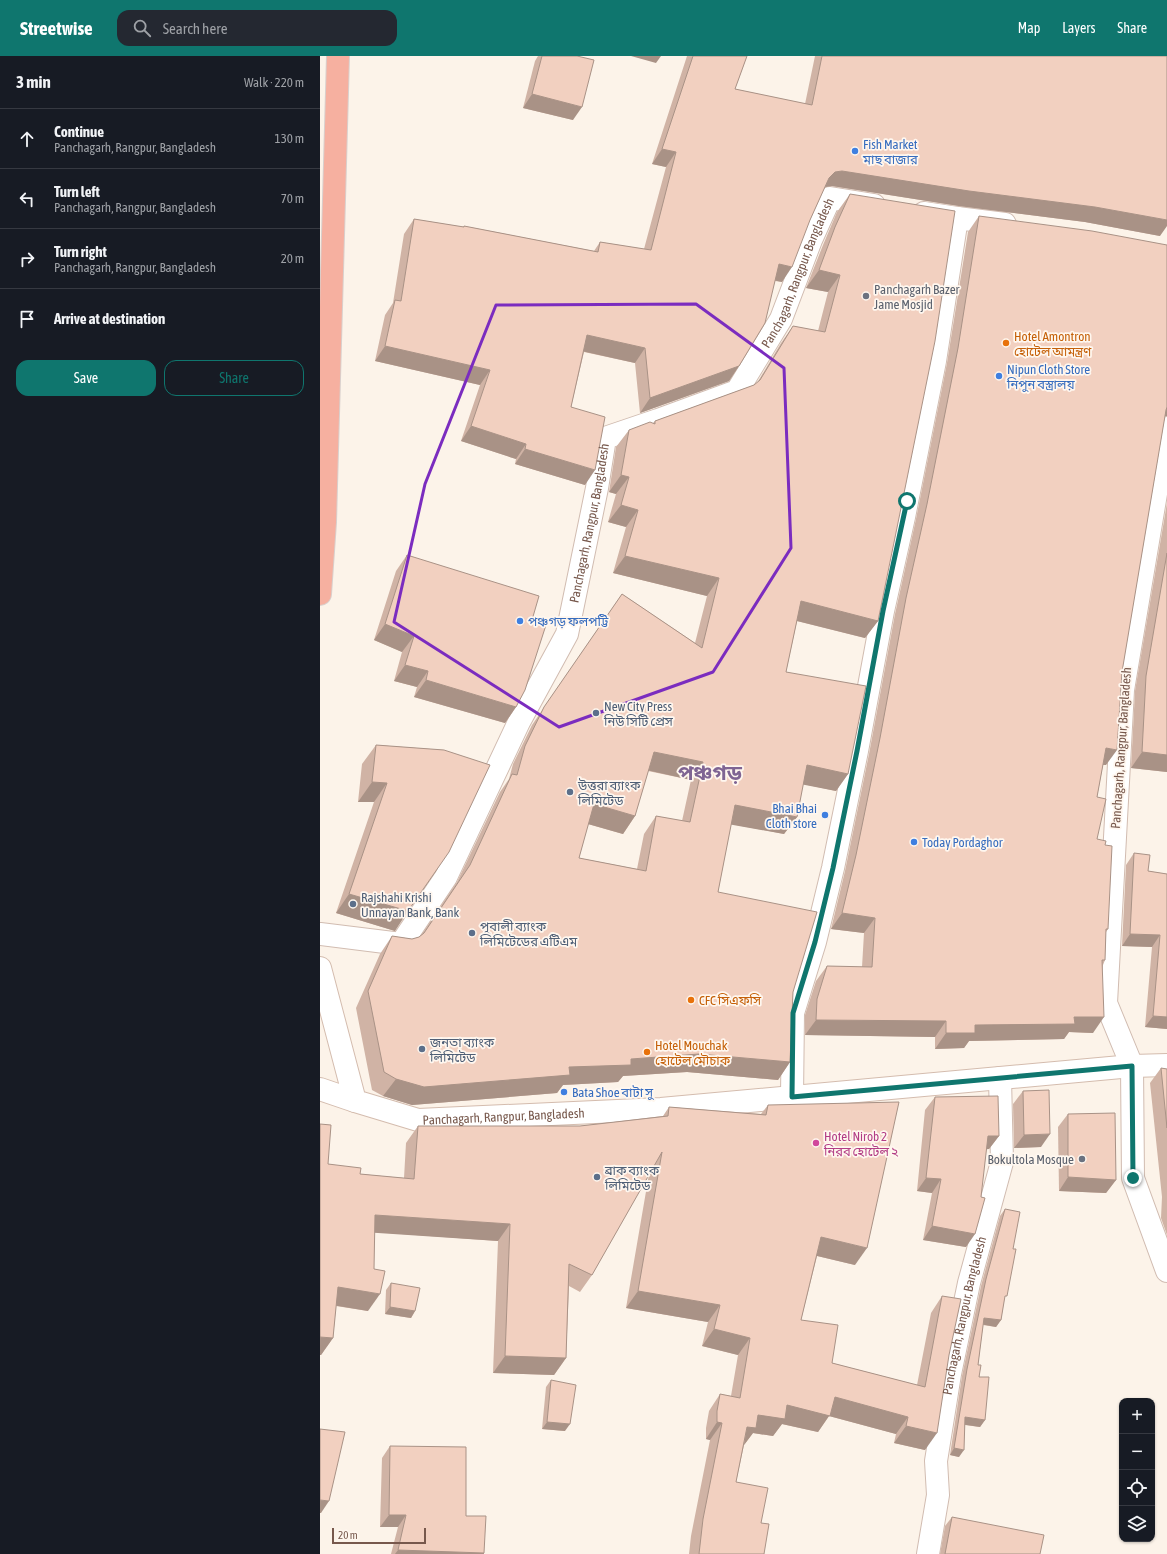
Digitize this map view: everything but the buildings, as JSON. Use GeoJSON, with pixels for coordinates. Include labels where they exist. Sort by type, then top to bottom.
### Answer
{"type":"FeatureCollection","features":[{"type":"Feature","properties":{"kind":"highway"},"geometry":{"type":"LineString","coordinates":[[320,594],[325,522],[338,56]]}},
{"type":"Feature","properties":{"kind":"street","name":"Panchagarh, Rangpur, Bangladesh"},"geometry":{"type":"LineString","coordinates":[[320,934],[401,944],[446,877],[519,722],[568,634],[598,488],[606,438],[737,391],[782,319],[810,240],[830,198],[957,218],[1025,226]]}},
{"type":"Feature","properties":{"kind":"street"},"geometry":{"type":"LineString","coordinates":[[792,1097],[793,1013],[815,942],[833,868],[856,759],[883,611],[904,517],[935,361],[957,218]]}},
{"type":"Feature","properties":{"kind":"street","name":"Panchagarh, Rangpur, Bangladesh"},"geometry":{"type":"LineString","coordinates":[[1167,428],[1123,690],[1106,1003],[1132,1066],[1133,1178],[1167,1271]]}},
{"type":"Feature","properties":{"kind":"street"},"geometry":{"type":"LineString","coordinates":[[320,968],[355,1101]]}},
{"type":"Feature","properties":{"kind":"street","name":"Panchagarh, Rangpur, Bangladesh"},"geometry":{"type":"LineString","coordinates":[[320,1089],[418,1120],[662,1108],[1132,1066],[1167,1066]]}},
{"type":"Feature","properties":{"kind":"street","name":"Panchagarh, Rangpur, Bangladesh"},"geometry":{"type":"LineString","coordinates":[[928,1554],[938,1495],[936,1461],[950,1374],[969,1283],[1002,1162],[1000,1078]]}},
{"type":"Feature","properties":{"kind":"highlighted area"},"geometry":{"type":"Polygon","coordinates":[[[696,304],[784,368],[791,548],[713,672],[559,727],[394,622],[425,484],[496,305],[696,304]]]}},
{"type":"Feature","properties":{"kind":"place","name":"Fish Market মাছ বাজার"},"geometry":{"type":"Point","coordinates":[855,151]}},
{"type":"Feature","properties":{"kind":"place","name":"Panchagarh Bazer Jame Mosjid"},"geometry":{"type":"Point","coordinates":[866,296]}},
{"type":"Feature","properties":{"kind":"place","name":"Hotel Amontron হোটেল আমন্ত্রণ"},"geometry":{"type":"Point","coordinates":[1006,343]}},
{"type":"Feature","properties":{"kind":"place","name":"Nipun Cloth Store নিপুন বস্ত্রালয়"},"geometry":{"type":"Point","coordinates":[999,376]}},
{"type":"Feature","properties":{"kind":"place","name":"পঞ্চগড় ফলপট্টি"},"geometry":{"type":"Point","coordinates":[520,621]}},
{"type":"Feature","properties":{"kind":"place","name":"New City Press নিউ সিটি প্রেস"},"geometry":{"type":"Point","coordinates":[596,713]}},
{"type":"Feature","properties":{"kind":"place","name":"উত্তরা ব্যাংক লিমিটেড"},"geometry":{"type":"Point","coordinates":[570,792]}},
{"type":"Feature","properties":{"kind":"place","name":"Bhai Bhai Cloth store"},"geometry":{"type":"Point","coordinates":[825,815]}},
{"type":"Feature","properties":{"kind":"place","name":"Today Pordaghor"},"geometry":{"type":"Point","coordinates":[914,842]}},
{"type":"Feature","properties":{"kind":"place","name":"Rajshahi Krishi Unnayan Bank, Bank"},"geometry":{"type":"Point","coordinates":[353,904]}},
{"type":"Feature","properties":{"kind":"place","name":"পূবালী ব্যাংক লিমিটেডের এটিএম"},"geometry":{"type":"Point","coordinates":[472,933]}},
{"type":"Feature","properties":{"kind":"place","name":"CFC সিএফসি"},"geometry":{"type":"Point","coordinates":[691,1000]}},
{"type":"Feature","properties":{"kind":"place","name":"জনতা ব্যাংক লিমিটেড"},"geometry":{"type":"Point","coordinates":[422,1049]}},
{"type":"Feature","properties":{"kind":"place","name":"Hotel Mouchak হোটেল মৌচাক"},"geometry":{"type":"Point","coordinates":[647,1052]}},
{"type":"Feature","properties":{"kind":"place","name":"Bata Shoe বাটা সু"},"geometry":{"type":"Point","coordinates":[564,1092]}},
{"type":"Feature","properties":{"kind":"place","name":"Hotel Nirob 2 নিরব হোটেল ২"},"geometry":{"type":"Point","coordinates":[816,1143]}},
{"type":"Feature","properties":{"kind":"place","name":"Bokultola Mosque"},"geometry":{"type":"Point","coordinates":[1082,1159]}},
{"type":"Feature","properties":{"kind":"place","name":"ব্রাক ব্যাংক লিমিটেড"},"geometry":{"type":"Point","coordinates":[597,1177]}},
{"type":"Feature","properties":{"kind":"district","name":"পঞ্চগড়"},"geometry":{"type":"Point","coordinates":[710,772]}},
{"type":"Feature","properties":{"kind":"route"},"geometry":{"type":"LineString","coordinates":[[907,501],[883,611],[857,751],[833,868],[815,942],[793,1013],[792,1097],[1132,1066],[1133,1178]]}}]}
